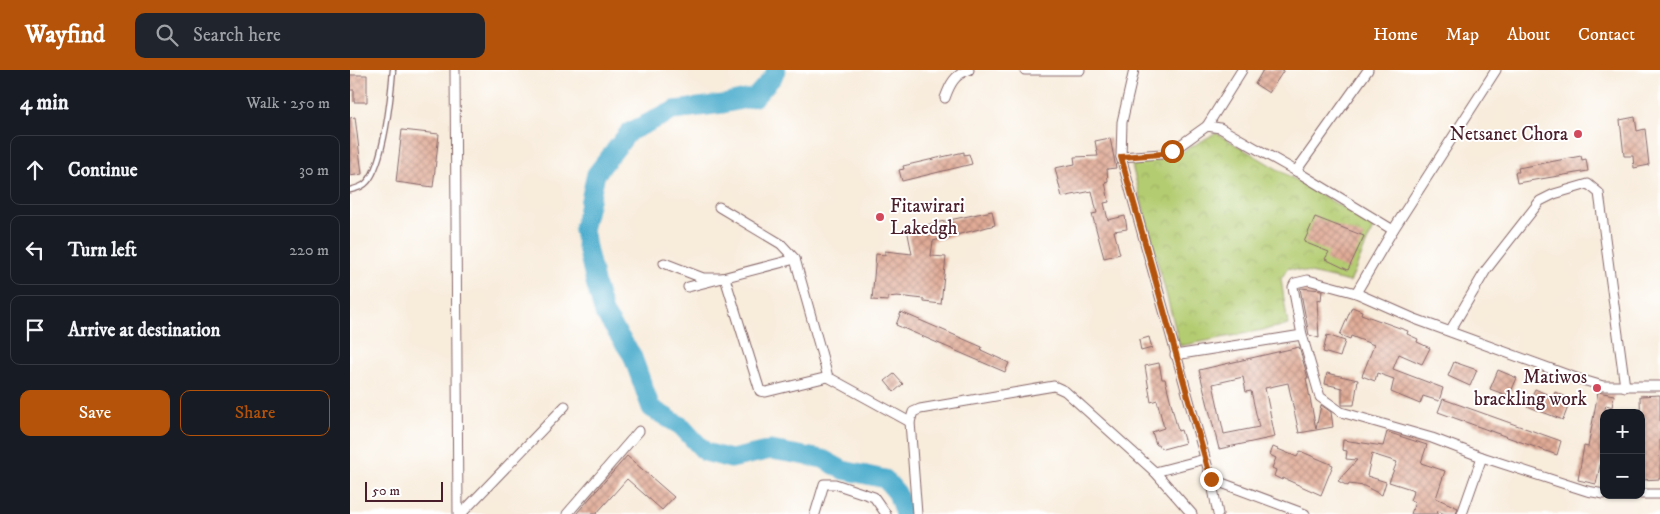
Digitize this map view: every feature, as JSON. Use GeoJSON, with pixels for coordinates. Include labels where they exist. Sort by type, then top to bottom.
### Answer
{"type":"FeatureCollection","features":[{"type":"Feature","properties":{"kind":"street"},"geometry":{"type":"LineString","coordinates":[[455,70],[460,514]]}},
{"type":"Feature","properties":{"kind":"street"},"geometry":{"type":"LineString","coordinates":[[945,98],[951,83],[961,72],[969,70]]}},
{"type":"Feature","properties":{"kind":"street"},"geometry":{"type":"LineString","coordinates":[[1025,70],[1080,70]]}},
{"type":"Feature","properties":{"kind":"street"},"geometry":{"type":"LineString","coordinates":[[1134,70],[1122,122],[1121,157],[1211,479],[1218,514]]}},
{"type":"Feature","properties":{"kind":"street"},"geometry":{"type":"LineString","coordinates":[[1121,157],[1161,154],[1172,151],[1207,126],[1242,70]]}},
{"type":"Feature","properties":{"kind":"street"},"geometry":{"type":"LineString","coordinates":[[1296,171],[1368,70]]}},
{"type":"Feature","properties":{"kind":"street"},"geometry":{"type":"LineString","coordinates":[[1356,293],[1393,230],[1496,70]]}},
{"type":"Feature","properties":{"kind":"street"},"geometry":{"type":"LineString","coordinates":[[1207,126],[1220,128],[1238,136],[1393,230]]}},
{"type":"Feature","properties":{"kind":"street"},"geometry":{"type":"LineString","coordinates":[[1450,331],[1486,270],[1540,201],[1554,194],[1588,184],[1599,192],[1625,387]]}},
{"type":"Feature","properties":{"kind":"street"},"geometry":{"type":"LineString","coordinates":[[719,206],[781,244],[795,259],[828,378]]}},
{"type":"Feature","properties":{"kind":"street"},"geometry":{"type":"LineString","coordinates":[[688,287],[795,259]]}},
{"type":"Feature","properties":{"kind":"street"},"geometry":{"type":"LineString","coordinates":[[664,263],[703,278],[725,278]]}},
{"type":"Feature","properties":{"kind":"street"},"geometry":{"type":"LineString","coordinates":[[725,278],[760,391],[766,392],[828,378],[910,422]]}},
{"type":"Feature","properties":{"kind":"street"},"geometry":{"type":"LineString","coordinates":[[1600,493],[1482,457],[1432,438],[1341,412],[1330,406],[1320,397],[1316,389],[1302,335],[1293,287],[1295,283],[1308,280],[1356,293],[1415,319],[1576,378],[1603,386],[1660,386]]}},
{"type":"Feature","properties":{"kind":"street"},"geometry":{"type":"LineString","coordinates":[[1175,355],[1302,335]]}},
{"type":"Feature","properties":{"kind":"street"},"geometry":{"type":"LineString","coordinates":[[917,514],[910,422],[913,412],[920,408],[1054,386],[1065,391],[1155,472],[1192,514]]}},
{"type":"Feature","properties":{"kind":"street"},"geometry":{"type":"LineString","coordinates":[[460,514],[565,406]]}},
{"type":"Feature","properties":{"kind":"street"},"geometry":{"type":"LineString","coordinates":[[567,514],[639,431]]}},
{"type":"Feature","properties":{"kind":"street"},"geometry":{"type":"LineString","coordinates":[[1462,514],[1482,457]]}},
{"type":"Feature","properties":{"kind":"street"},"geometry":{"type":"LineString","coordinates":[[1155,472],[1204,459]]}},
{"type":"Feature","properties":{"kind":"street"},"geometry":{"type":"LineString","coordinates":[[1211,479],[1305,514]]}},
{"type":"Feature","properties":{"kind":"street"},"geometry":{"type":"LineString","coordinates":[[815,514],[824,484],[835,484],[874,497],[886,514]]}},
{"type":"Feature","properties":{"kind":"street"},"geometry":{"type":"LineString","coordinates":[[1645,494],[1660,494]]}},
{"type":"Feature","properties":{"kind":"lane"},"geometry":{"type":"LineString","coordinates":[[350,190],[367,183],[377,165],[391,93],[393,70]]}},
{"type":"Feature","properties":{"kind":"green space"},"geometry":{"type":"Polygon","coordinates":[[[1216,133],[1374,226],[1350,282],[1288,268],[1281,279],[1288,325],[1180,346],[1131,162],[1169,159],[1216,133]]]}},
{"type":"Feature","properties":{"kind":"building"},"geometry":{"type":"Polygon","coordinates":[[[1263,70],[1284,70],[1269,93],[1255,84],[1263,70]]]}},
{"type":"Feature","properties":{"kind":"building"},"geometry":{"type":"Polygon","coordinates":[[[350,75],[367,75],[367,102],[354,102],[354,90],[350,90],[350,75]]]}},
{"type":"Feature","properties":{"kind":"building"},"geometry":{"type":"Polygon","coordinates":[[[355,117],[362,174],[350,176],[350,118],[355,117]]]}},
{"type":"Feature","properties":{"kind":"building"},"geometry":{"type":"Polygon","coordinates":[[[1635,117],[1637,131],[1645,129],[1649,165],[1634,168],[1633,156],[1624,156],[1620,120],[1635,117]]]}},
{"type":"Feature","properties":{"kind":"building"},"geometry":{"type":"Polygon","coordinates":[[[402,130],[439,134],[433,187],[396,182],[402,130]]]}},
{"type":"Feature","properties":{"kind":"building"},"geometry":{"type":"Polygon","coordinates":[[[1110,138],[1116,168],[1107,169],[1108,181],[1105,182],[1109,202],[1104,203],[1108,220],[1125,216],[1127,229],[1114,231],[1120,254],[1104,258],[1092,214],[1097,213],[1092,191],[1062,197],[1055,168],[1075,164],[1074,157],[1098,156],[1095,141],[1110,138]]]}},
{"type":"Feature","properties":{"kind":"building"},"geometry":{"type":"Polygon","coordinates":[[[964,152],[964,155],[969,154],[972,164],[902,181],[899,170],[904,169],[903,166],[964,152]]]}},
{"type":"Feature","properties":{"kind":"building"},"geometry":{"type":"Polygon","coordinates":[[[1581,156],[1582,160],[1586,159],[1588,171],[1517,183],[1515,172],[1519,172],[1518,168],[1581,156]]]}},
{"type":"Feature","properties":{"kind":"building"},"geometry":{"type":"Polygon","coordinates":[[[992,211],[995,225],[933,241],[931,256],[946,257],[941,304],[924,302],[924,299],[897,296],[888,297],[888,301],[872,300],[876,254],[885,255],[885,251],[912,254],[907,229],[992,211]]]}},
{"type":"Feature","properties":{"kind":"building"},"geometry":{"type":"Polygon","coordinates":[[[1315,217],[1364,236],[1348,270],[1325,259],[1329,252],[1304,242],[1315,217]]]}},
{"type":"Feature","properties":{"kind":"building"},"geometry":{"type":"Polygon","coordinates":[[[1300,288],[1322,290],[1321,301],[1317,300],[1319,338],[1309,335],[1300,288]]]}},
{"type":"Feature","properties":{"kind":"building"},"geometry":{"type":"Polygon","coordinates":[[[1352,307],[1362,311],[1361,314],[1408,331],[1407,334],[1418,339],[1417,342],[1430,348],[1422,364],[1399,354],[1393,369],[1443,388],[1439,401],[1423,396],[1420,404],[1391,392],[1394,379],[1377,373],[1375,381],[1362,376],[1374,345],[1351,336],[1350,339],[1340,335],[1352,307]]]}},
{"type":"Feature","properties":{"kind":"building"},"geometry":{"type":"Polygon","coordinates":[[[901,312],[982,347],[981,350],[1009,363],[1005,372],[896,325],[901,312]]]}},
{"type":"Feature","properties":{"kind":"building"},"geometry":{"type":"Polygon","coordinates":[[[1327,335],[1345,341],[1340,357],[1323,352],[1327,335]]]}},
{"type":"Feature","properties":{"kind":"building"},"geometry":{"type":"Polygon","coordinates":[[[1149,337],[1152,348],[1141,351],[1139,340],[1149,337]]]}},
{"type":"Feature","properties":{"kind":"building"},"geometry":{"type":"Polygon","coordinates":[[[1299,347],[1308,378],[1306,378],[1316,429],[1321,405],[1331,412],[1333,427],[1299,433],[1288,383],[1265,388],[1275,437],[1219,449],[1199,370],[1299,347]],[[1243,377],[1213,384],[1224,434],[1259,427],[1251,391],[1246,392],[1243,377]]]}},
{"type":"Feature","properties":{"kind":"building"},"geometry":{"type":"Polygon","coordinates":[[[1454,362],[1477,370],[1470,386],[1448,376],[1454,362]]]}},
{"type":"Feature","properties":{"kind":"building"},"geometry":{"type":"Polygon","coordinates":[[[1159,363],[1178,431],[1181,430],[1185,443],[1163,449],[1156,444],[1152,432],[1164,428],[1157,400],[1151,402],[1145,366],[1159,363]]]}},
{"type":"Feature","properties":{"kind":"building"},"geometry":{"type":"Polygon","coordinates":[[[1498,370],[1517,378],[1509,396],[1490,389],[1498,370]]]}},
{"type":"Feature","properties":{"kind":"building"},"geometry":{"type":"Polygon","coordinates":[[[1327,373],[1358,380],[1354,405],[1342,405],[1342,388],[1325,384],[1327,373]]]}},
{"type":"Feature","properties":{"kind":"building"},"geometry":{"type":"Polygon","coordinates":[[[894,374],[903,384],[894,392],[885,381],[894,374]]]}},
{"type":"Feature","properties":{"kind":"building"},"geometry":{"type":"Polygon","coordinates":[[[1535,389],[1553,397],[1555,392],[1571,399],[1563,420],[1527,406],[1535,389]]]}},
{"type":"Feature","properties":{"kind":"building"},"geometry":{"type":"Polygon","coordinates":[[[1598,392],[1614,395],[1612,407],[1606,405],[1605,409],[1600,409],[1600,466],[1596,484],[1578,480],[1584,446],[1588,447],[1598,392]]]}},
{"type":"Feature","properties":{"kind":"building"},"geometry":{"type":"Polygon","coordinates":[[[1660,395],[1660,479],[1645,480],[1645,409],[1640,409],[1640,396],[1660,395]]]}},
{"type":"Feature","properties":{"kind":"building"},"geometry":{"type":"Polygon","coordinates":[[[1443,399],[1561,441],[1557,455],[1438,412],[1443,399]]]}},
{"type":"Feature","properties":{"kind":"building"},"geometry":{"type":"Polygon","coordinates":[[[1387,432],[1427,445],[1421,463],[1445,471],[1436,498],[1458,508],[1456,514],[1445,514],[1438,511],[1437,514],[1411,514],[1415,502],[1410,500],[1414,490],[1389,482],[1397,462],[1372,454],[1367,476],[1386,482],[1382,495],[1364,486],[1349,484],[1348,486],[1338,481],[1357,460],[1346,459],[1347,451],[1342,450],[1343,440],[1383,446],[1387,432]]]}},
{"type":"Feature","properties":{"kind":"building"},"geometry":{"type":"Polygon","coordinates":[[[1273,447],[1297,457],[1300,451],[1333,465],[1321,495],[1283,478],[1282,480],[1274,476],[1276,470],[1272,468],[1276,458],[1270,455],[1273,447]]]}},
{"type":"Feature","properties":{"kind":"building"},"geometry":{"type":"Polygon","coordinates":[[[627,456],[674,497],[662,510],[627,479],[596,514],[576,514],[627,456]]]}},
{"type":"Feature","properties":{"kind":"waterway"},"geometry":{"type":"LineString","coordinates":[[776,70],[773,77],[755,97],[723,104],[675,110],[629,132],[596,174],[583,230],[596,286],[604,313],[632,355],[651,408],[681,426],[705,452],[731,459],[771,450],[823,459],[843,470],[885,479],[897,493],[904,514]]}},
{"type":"Feature","properties":{"kind":"place","name":"Netsanet Chora"},"geometry":{"type":"Point","coordinates":[1578,134]}},
{"type":"Feature","properties":{"kind":"place","name":"Fitawirari Lakedgh"},"geometry":{"type":"Point","coordinates":[880,217]}},
{"type":"Feature","properties":{"kind":"place","name":"Matiwos brackling work"},"geometry":{"type":"Point","coordinates":[1597,388]}},
{"type":"Feature","properties":{"kind":"route"},"geometry":{"type":"LineString","coordinates":[[1172,151],[1161,154],[1121,157],[1211,479]]}}]}
